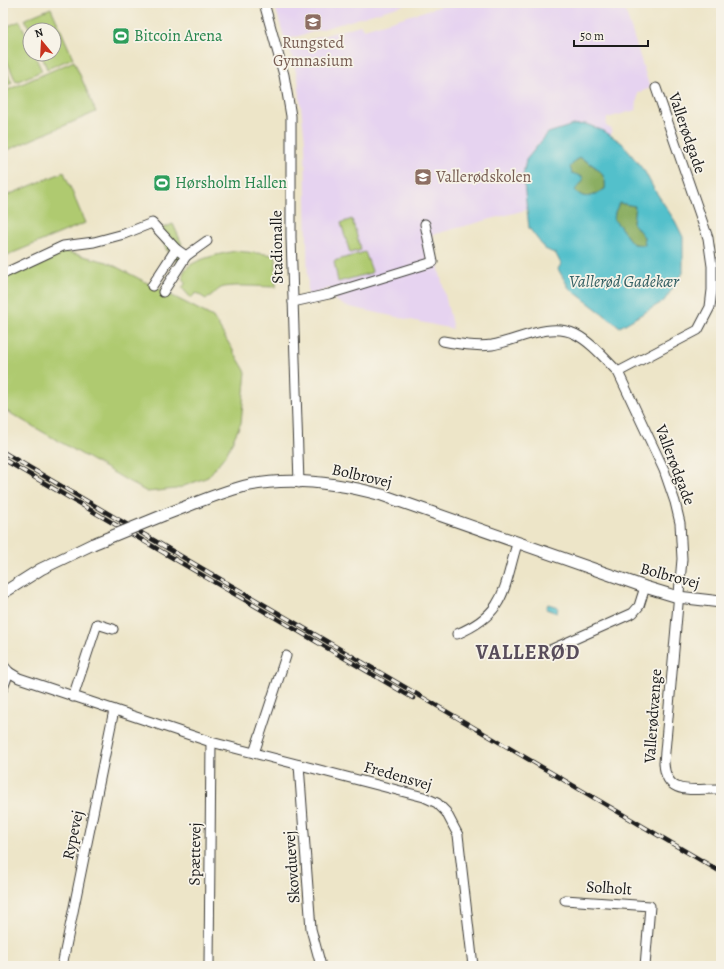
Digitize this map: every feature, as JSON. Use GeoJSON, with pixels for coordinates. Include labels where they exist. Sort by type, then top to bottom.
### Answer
{"type":"FeatureCollection","features":[{"type":"Feature","properties":{"kind":"street","name":"Stadionalle"},"geometry":{"type":"LineString","coordinates":[[264,3],[289,103],[291,131],[293,302],[299,483]]}},
{"type":"Feature","properties":{"kind":"street","name":"Vallerødgade"},"geometry":{"type":"LineString","coordinates":[[618,372],[698,330],[710,308],[712,266],[708,238],[656,88]]}},
{"type":"Feature","properties":{"kind":"street"},"geometry":{"type":"LineString","coordinates":[[3,274],[64,246],[94,242],[124,234],[152,223],[176,249],[186,256]]}},
{"type":"Feature","properties":{"kind":"street","name":"Stadionalle"},"geometry":{"type":"LineString","coordinates":[[293,302],[322,296],[433,262],[425,224]]}},
{"type":"Feature","properties":{"kind":"street"},"geometry":{"type":"LineString","coordinates":[[163,292],[186,256],[207,241]]}},
{"type":"Feature","properties":{"kind":"street"},"geometry":{"type":"LineString","coordinates":[[152,286],[176,249]]}},
{"type":"Feature","properties":{"kind":"street","name":"Vallerødgade"},"geometry":{"type":"LineString","coordinates":[[443,341],[462,345],[491,345],[549,330],[563,330],[574,333],[586,341],[618,372],[661,462],[675,502],[680,523],[682,558],[678,597]]}},
{"type":"Feature","properties":{"kind":"street","name":"Bolbrovej"},"geometry":{"type":"LineString","coordinates":[[3,593],[41,569],[93,544],[164,515],[245,486],[267,483],[326,483],[364,490],[517,544],[678,597],[721,602]]}},
{"type":"Feature","properties":{"kind":"street"},"geometry":{"type":"LineString","coordinates":[[457,634],[476,625],[489,615],[499,602],[517,544]]}},
{"type":"Feature","properties":{"kind":"street"},"geometry":{"type":"LineString","coordinates":[[550,650],[633,613],[639,606],[645,587]]}},
{"type":"Feature","properties":{"kind":"street","name":"Vallerødvænge"},"geometry":{"type":"LineString","coordinates":[[678,597],[664,774],[668,781],[678,788],[721,789]]}},
{"type":"Feature","properties":{"kind":"street"},"geometry":{"type":"LineString","coordinates":[[73,696],[97,624],[113,629]]}},
{"type":"Feature","properties":{"kind":"street"},"geometry":{"type":"LineString","coordinates":[[254,753],[286,656]]}},
{"type":"Feature","properties":{"kind":"street"},"geometry":{"type":"LineString","coordinates":[[3,688],[6,668]]}},
{"type":"Feature","properties":{"kind":"street","name":"Fredensvej"},"geometry":{"type":"LineString","coordinates":[[6,668],[19,678],[211,742],[424,797],[437,803],[446,812],[458,834],[473,966]]}},
{"type":"Feature","properties":{"kind":"street","name":"Rypevej"},"geometry":{"type":"LineString","coordinates":[[62,966],[114,710]]}},
{"type":"Feature","properties":{"kind":"street","name":"Spættevej"},"geometry":{"type":"LineString","coordinates":[[209,966],[211,742]]}},
{"type":"Feature","properties":{"kind":"street","name":"Skovduevej"},"geometry":{"type":"LineString","coordinates":[[299,765],[312,929],[321,966]]}},
{"type":"Feature","properties":{"kind":"street","name":"Solholt"},"geometry":{"type":"LineString","coordinates":[[565,900],[650,906],[645,966]]}},
{"type":"Feature","properties":{"kind":"shaded area","name":"Rungsted Gymnasium"},"geometry":{"type":"Polygon","coordinates":[[[274,3],[411,3],[285,40],[274,3]]]}},
{"type":"Feature","properties":{"kind":"shaded area","name":"Vallerødskolen"},"geometry":{"type":"Polygon","coordinates":[[[452,3],[623,3],[650,88],[638,93],[636,110],[607,118],[606,126],[612,129],[611,135],[544,205],[431,235],[453,329],[345,306],[334,299],[330,288],[308,296],[305,141],[298,80],[289,46],[360,25],[364,29],[452,3]]]}},
{"type":"Feature","properties":{"kind":"green space"},"geometry":{"type":"Polygon","coordinates":[[[51,8],[57,22],[26,22],[25,19],[51,8]]]}},
{"type":"Feature","properties":{"kind":"green space"},"geometry":{"type":"Polygon","coordinates":[[[20,21],[22,26],[22,62],[38,62],[42,71],[16,82],[3,52],[3,28],[20,21]]]}},
{"type":"Feature","properties":{"kind":"green space"},"geometry":{"type":"Polygon","coordinates":[[[62,33],[73,58],[47,69],[44,62],[62,62],[62,33]]]}},
{"type":"Feature","properties":{"kind":"green space"},"geometry":{"type":"Polygon","coordinates":[[[74,61],[96,112],[3,152],[3,92],[74,61]]]}},
{"type":"Feature","properties":{"kind":"green space"},"geometry":{"type":"Polygon","coordinates":[[[3,63],[12,83],[3,87],[3,63]]]}},
{"type":"Feature","properties":{"kind":"green space"},"geometry":{"type":"Polygon","coordinates":[[[579,157],[594,166],[602,174],[605,189],[586,197],[582,196],[575,190],[583,181],[572,173],[570,167],[579,157]]]}},
{"type":"Feature","properties":{"kind":"green space"},"geometry":{"type":"Polygon","coordinates":[[[64,172],[85,223],[3,257],[3,197],[64,172]]]}},
{"type":"Feature","properties":{"kind":"green space"},"geometry":{"type":"Polygon","coordinates":[[[619,203],[635,206],[633,223],[644,237],[645,245],[633,244],[614,220],[615,212],[619,203]]]}},
{"type":"Feature","properties":{"kind":"green space"},"geometry":{"type":"Polygon","coordinates":[[[352,219],[361,250],[350,253],[341,223],[352,219]]]}},
{"type":"Feature","properties":{"kind":"green space"},"geometry":{"type":"Polygon","coordinates":[[[173,224],[182,244],[175,247],[179,248],[184,265],[167,255],[172,248],[167,251],[158,230],[173,224]]]}},
{"type":"Feature","properties":{"kind":"green space"},"geometry":{"type":"Polygon","coordinates":[[[59,250],[107,262],[213,317],[246,372],[241,423],[227,453],[208,477],[176,489],[147,492],[3,409],[3,275],[59,250]]]}},
{"type":"Feature","properties":{"kind":"green space"},"geometry":{"type":"Polygon","coordinates":[[[236,251],[276,255],[276,287],[225,287],[219,289],[206,299],[196,293],[191,298],[182,288],[185,284],[183,275],[185,270],[190,265],[206,258],[236,251]]]}},
{"type":"Feature","properties":{"kind":"green space"},"geometry":{"type":"Polygon","coordinates":[[[365,252],[372,271],[371,273],[338,282],[334,261],[365,252]]]}},
{"type":"Feature","properties":{"kind":"water","name":"Vallerød Gadekær"},"geometry":{"type":"Polygon","coordinates":[[[586,124],[604,131],[622,143],[645,172],[683,237],[683,273],[664,301],[620,327],[569,288],[558,269],[561,264],[556,254],[545,249],[529,228],[523,175],[526,160],[548,133],[573,125],[586,124]],[[579,157],[570,167],[572,173],[583,177],[583,181],[575,190],[582,196],[586,197],[605,189],[602,173],[579,157]],[[619,203],[615,212],[614,220],[633,244],[645,245],[644,237],[633,223],[635,206],[619,203]]]}},
{"type":"Feature","properties":{"kind":"water"},"geometry":{"type":"Polygon","coordinates":[[[548,604],[558,607],[557,613],[546,609],[548,604]]]}},
{"type":"Feature","properties":{"kind":"railway"},"geometry":{"type":"LineString","coordinates":[[3,452],[721,872]]}},
{"type":"Feature","properties":{"kind":"railway"},"geometry":{"type":"LineString","coordinates":[[3,459],[413,698]]}},
{"type":"Feature","properties":{"kind":"place","name":"Rungsted Gymnasium"},"geometry":{"type":"Point","coordinates":[313,22]}},
{"type":"Feature","properties":{"kind":"place","name":"Bitcoin Arena"},"geometry":{"type":"Point","coordinates":[121,36]}},
{"type":"Feature","properties":{"kind":"place","name":"Vallerødskolen"},"geometry":{"type":"Point","coordinates":[423,177]}},
{"type":"Feature","properties":{"kind":"place","name":"Hørsholm Hallen"},"geometry":{"type":"Point","coordinates":[162,183]}},
{"type":"Feature","properties":{"kind":"district","name":"VALLERØD"},"geometry":{"type":"Point","coordinates":[528,652]}}]}
